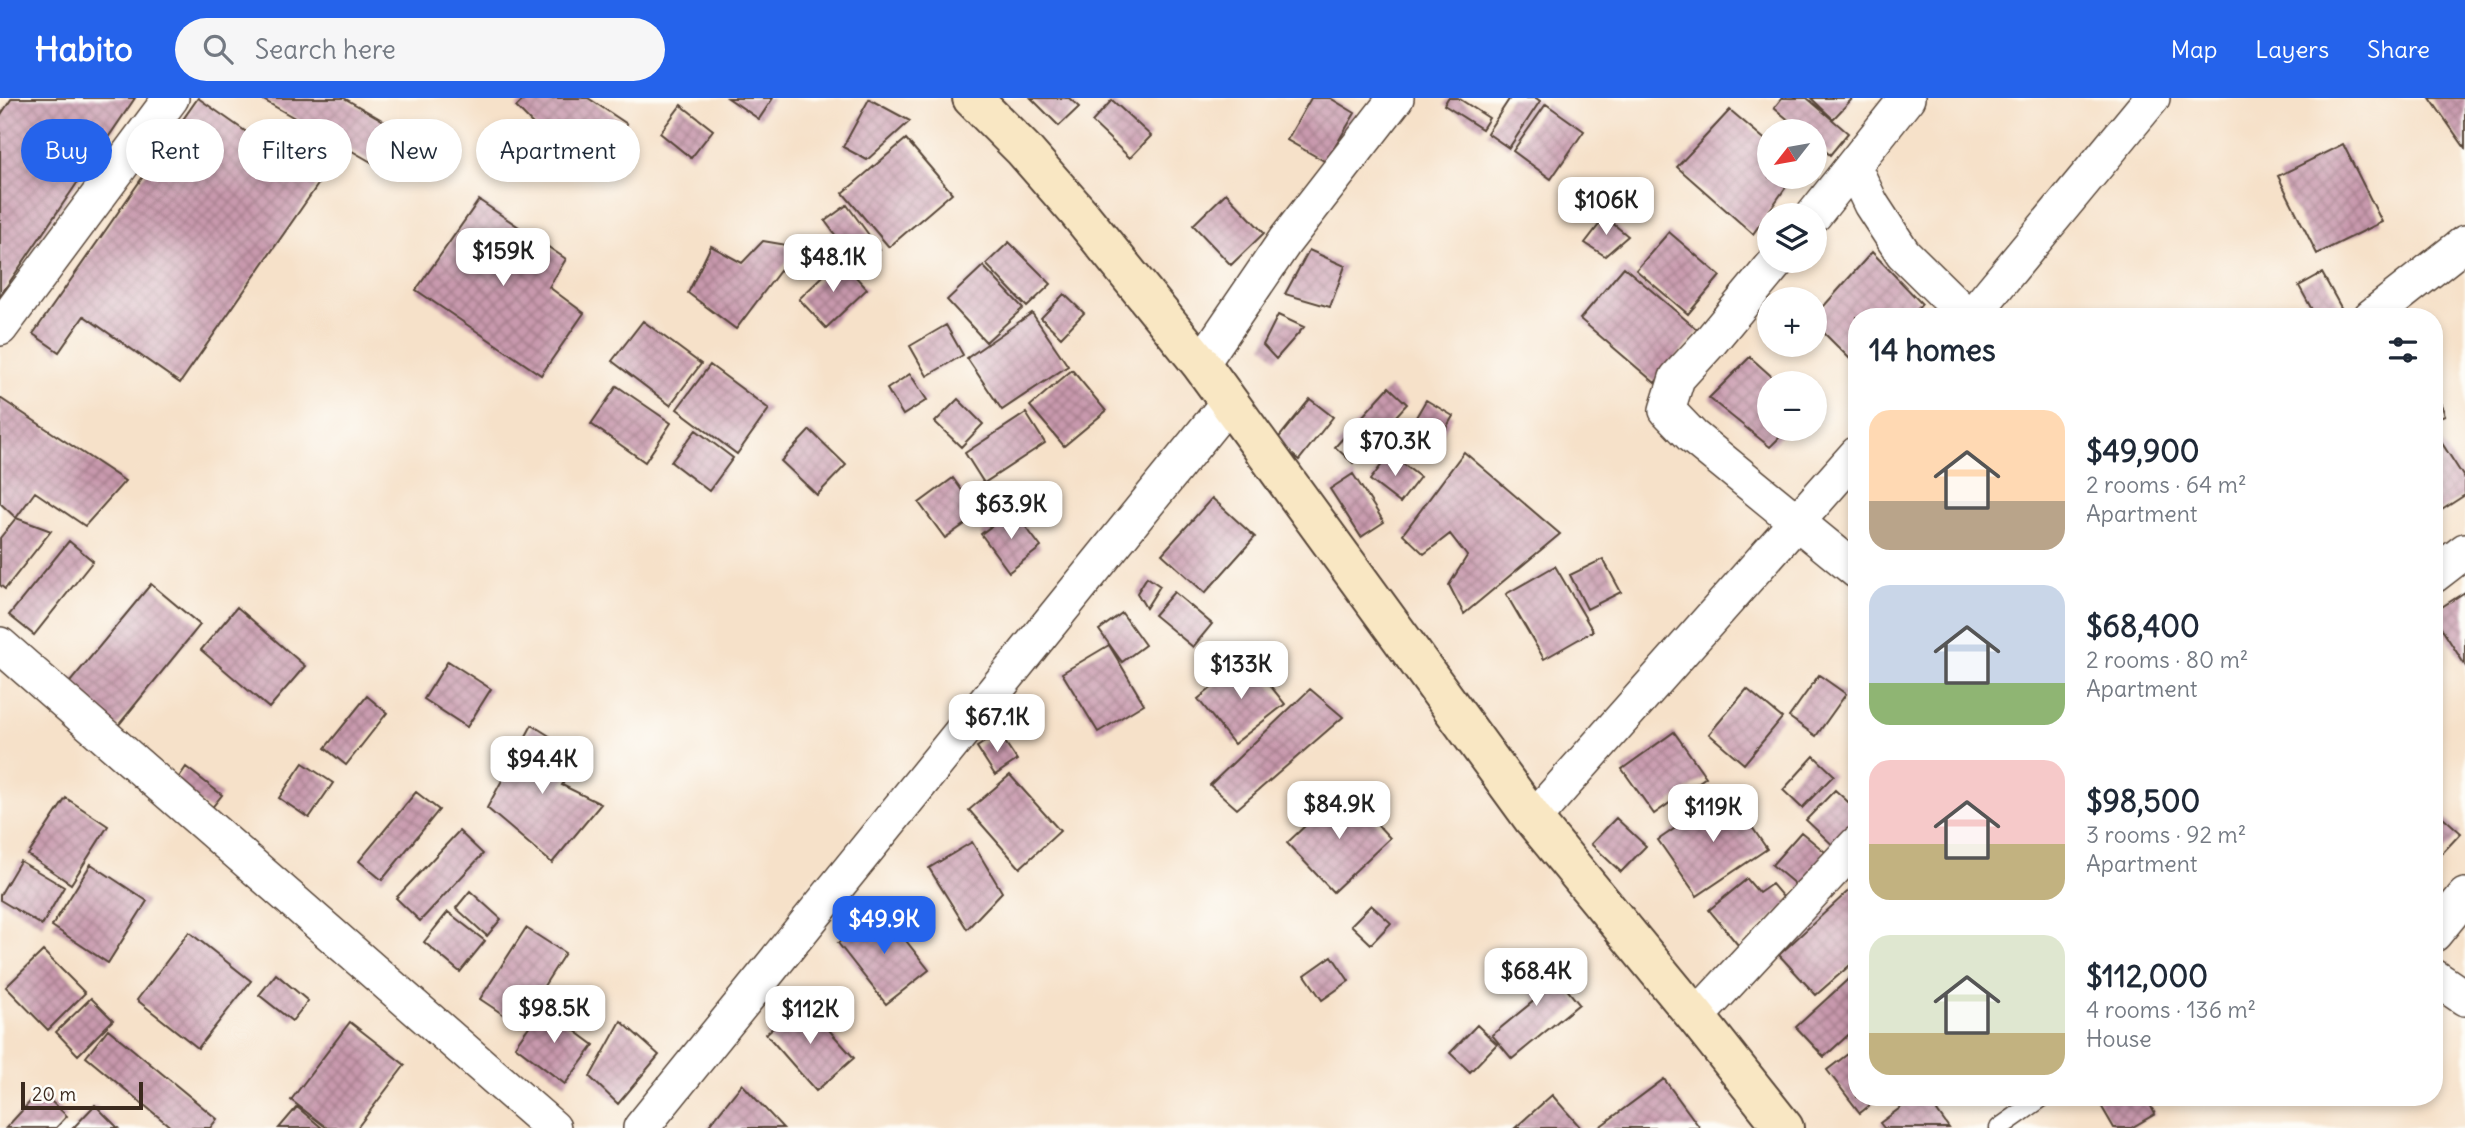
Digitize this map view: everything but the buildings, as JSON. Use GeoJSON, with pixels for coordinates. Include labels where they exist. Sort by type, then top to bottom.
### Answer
{"type":"FeatureCollection","features":[{"type":"Feature","properties":{"kind":"main road"},"geometry":{"type":"LineString","coordinates":[[972,98],[1023,149],[1079,212],[1201,364],[1533,819],[1784,1128]]}},
{"type":"Feature","properties":{"kind":"street"},"geometry":{"type":"LineString","coordinates":[[0,328],[171,98]]}},
{"type":"Feature","properties":{"kind":"street"},"geometry":{"type":"LineString","coordinates":[[1201,364],[1285,240],[1396,98]]}},
{"type":"Feature","properties":{"kind":"street"},"geometry":{"type":"LineString","coordinates":[[1824,203],[1907,98]]}},
{"type":"Feature","properties":{"kind":"street"},"geometry":{"type":"LineString","coordinates":[[1977,308],[2152,98]]}},
{"type":"Feature","properties":{"kind":"street"},"geometry":{"type":"LineString","coordinates":[[1854,168],[1871,204],[1903,253],[1961,308]]}},
{"type":"Feature","properties":{"kind":"street"},"geometry":{"type":"LineString","coordinates":[[2382,308],[2465,243]]}},
{"type":"Feature","properties":{"kind":"street"},"geometry":{"type":"LineString","coordinates":[[1767,273],[1677,378],[1667,410],[1692,436],[1848,564]]}},
{"type":"Feature","properties":{"kind":"street"},"geometry":{"type":"LineString","coordinates":[[641,1128],[1228,403]]}},
{"type":"Feature","properties":{"kind":"street"},"geometry":{"type":"LineString","coordinates":[[1533,819],[1848,465]]}},
{"type":"Feature","properties":{"kind":"street"},"geometry":{"type":"LineString","coordinates":[[2443,568],[2465,551]]}},
{"type":"Feature","properties":{"kind":"street"},"geometry":{"type":"LineString","coordinates":[[0,645],[553,1128]]}},
{"type":"Feature","properties":{"kind":"street"},"geometry":{"type":"LineString","coordinates":[[1696,1017],[1848,854]]}},
{"type":"Feature","properties":{"kind":"street"},"geometry":{"type":"LineString","coordinates":[[2443,923],[2465,896]]}},
{"type":"Feature","properties":{"kind":"street"},"geometry":{"type":"LineString","coordinates":[[2443,982],[2465,998]]}},
{"type":"Feature","properties":{"kind":"lane"},"geometry":{"type":"LineString","coordinates":[[1999,1128],[2030,1106]]}}]}
